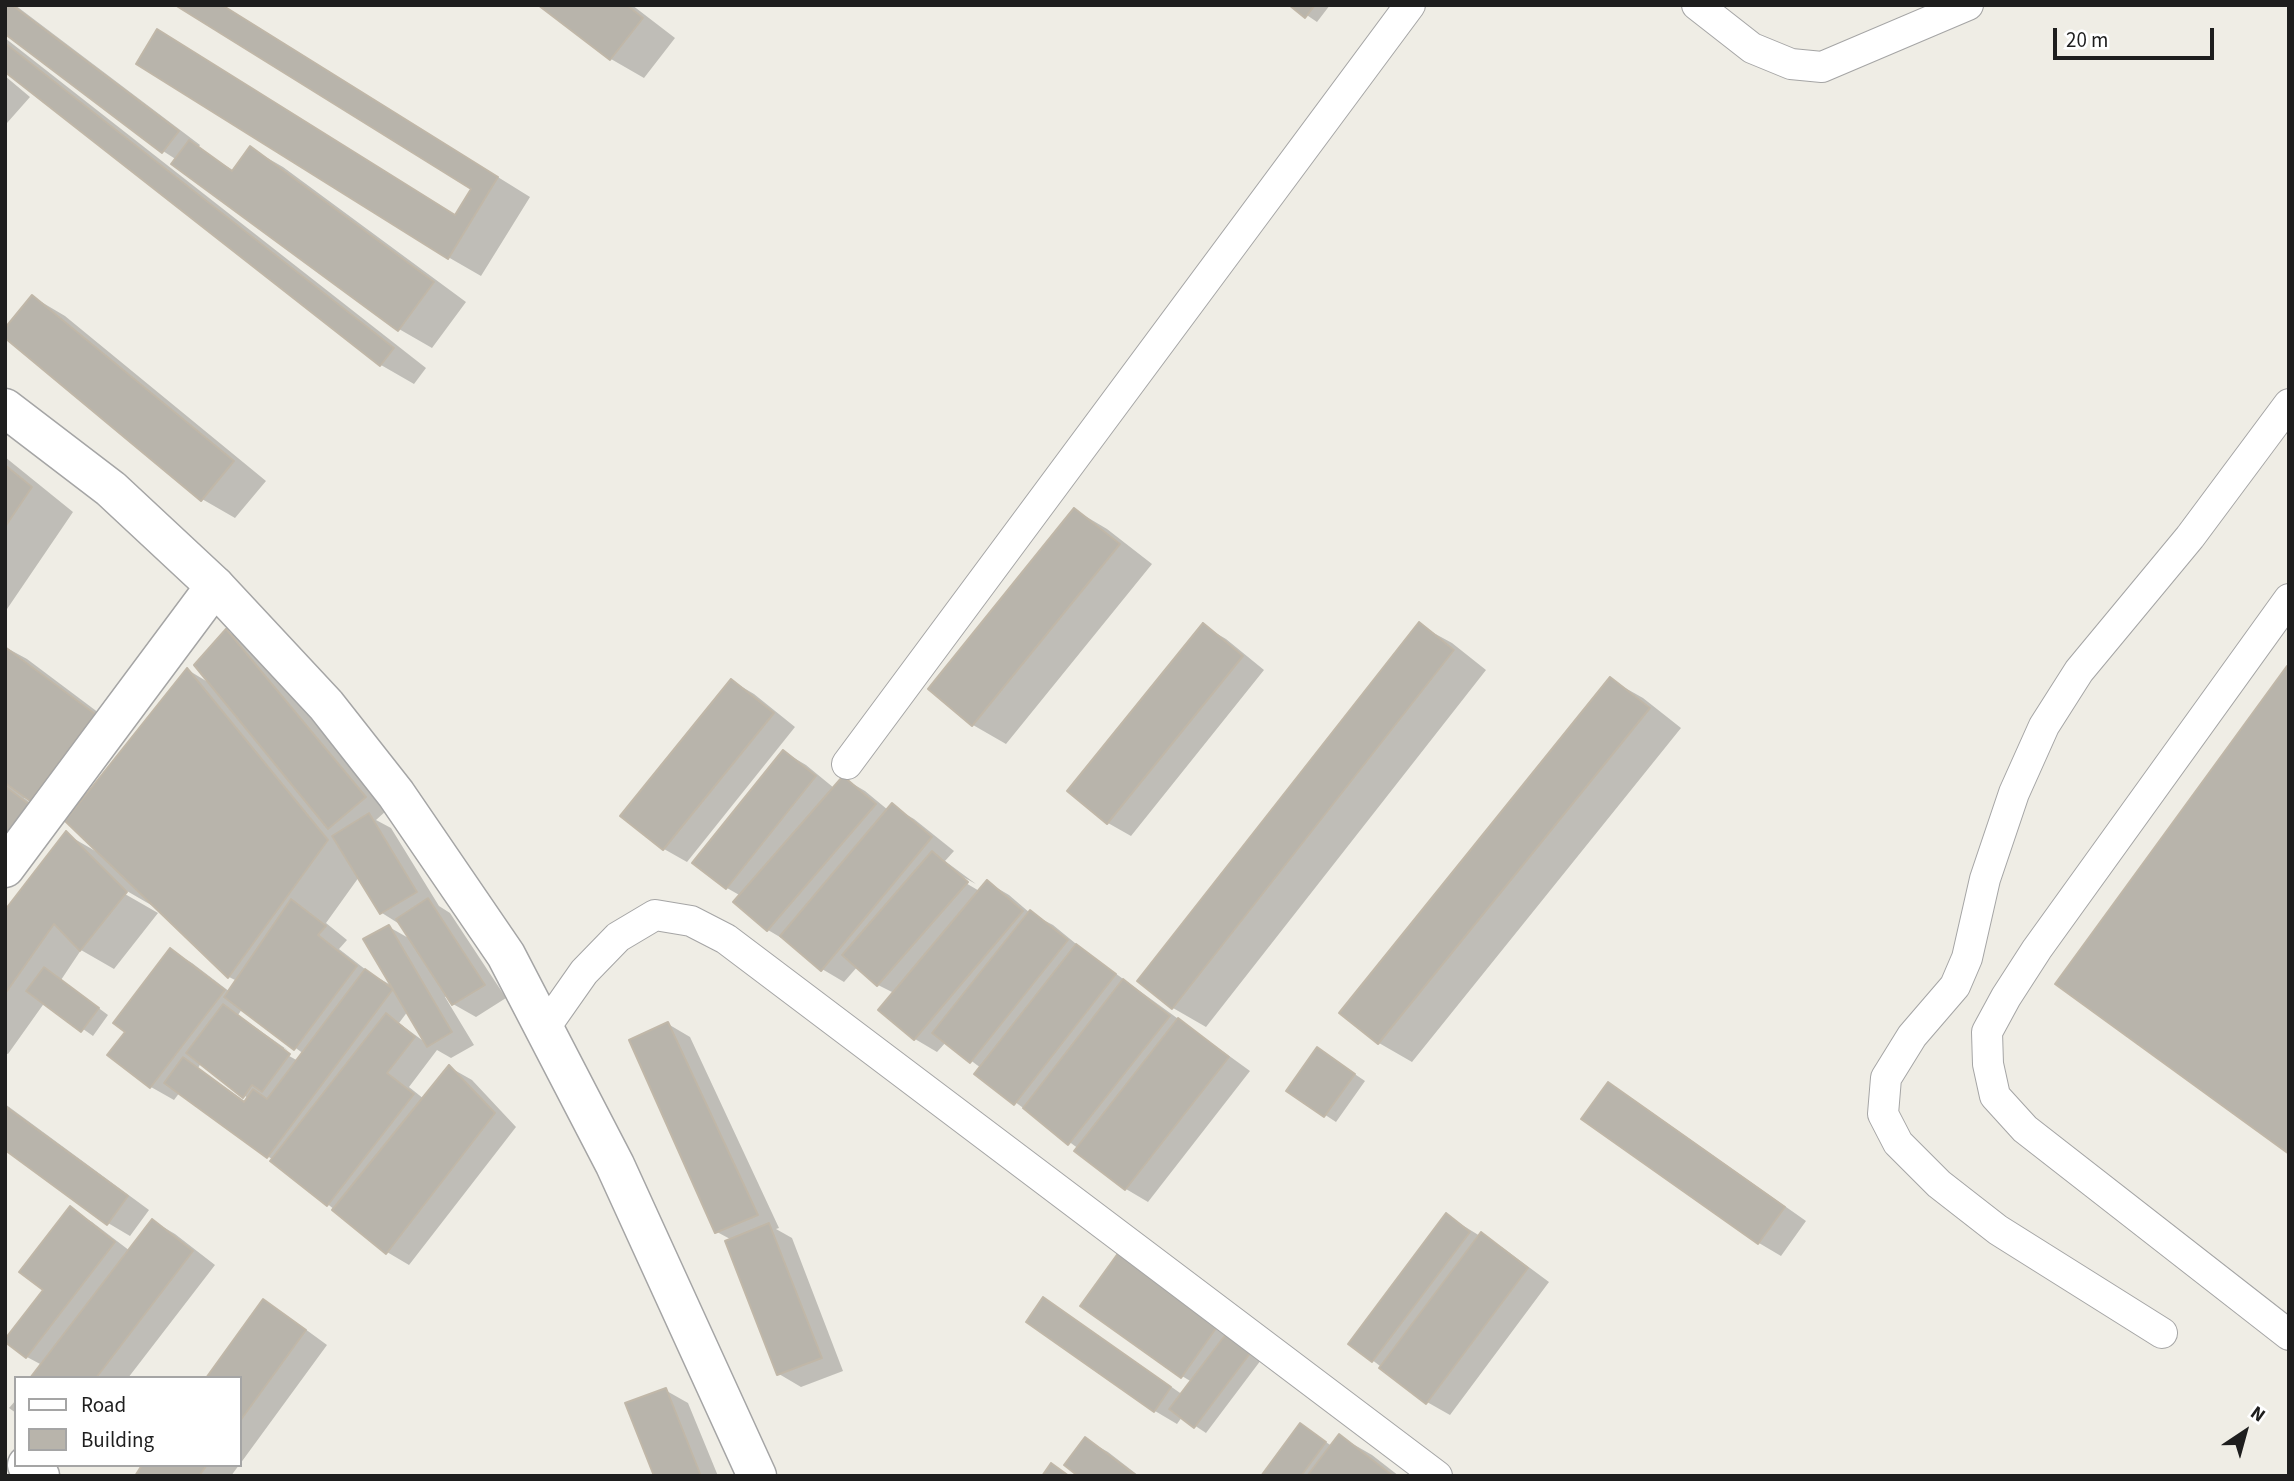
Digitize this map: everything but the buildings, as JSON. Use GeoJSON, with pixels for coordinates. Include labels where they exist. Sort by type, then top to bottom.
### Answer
{"type":"FeatureCollection","features":[{"type":"Feature","properties":{"kind":"street"},"geometry":{"type":"LineString","coordinates":[[5,408],[111,489],[215,586],[326,705],[396,794],[506,955],[615,1166],[757,1476]]}},
{"type":"Feature","properties":{"kind":"street"},"geometry":{"type":"LineString","coordinates":[[5,868],[215,586]]}},
{"type":"Feature","properties":{"kind":"lane"},"geometry":{"type":"LineString","coordinates":[[848,764],[1410,5]]}},
{"type":"Feature","properties":{"kind":"lane"},"geometry":{"type":"LineString","coordinates":[[1697,5],[1752,48],[1791,64],[1822,67],[1968,5]]}},
{"type":"Feature","properties":{"kind":"lane"},"geometry":{"type":"LineString","coordinates":[[2162,1333],[1998,1230],[1938,1184],[1898,1143],[1883,1114],[1886,1078],[1912,1036],[1955,986],[1967,958],[1985,879],[2014,793],[2044,726],[2079,671],[2190,537],[2289,404]]}},
{"type":"Feature","properties":{"kind":"lane"},"geometry":{"type":"LineString","coordinates":[[2289,599],[2037,949],[2006,996],[1987,1032],[1988,1064],[1995,1096],[2025,1129],[2289,1335]]}},
{"type":"Feature","properties":{"kind":"lane"},"geometry":{"type":"LineString","coordinates":[[544,1028],[584,972],[618,937],[655,915],[691,921],[726,939],[1437,1476]]}}]}
